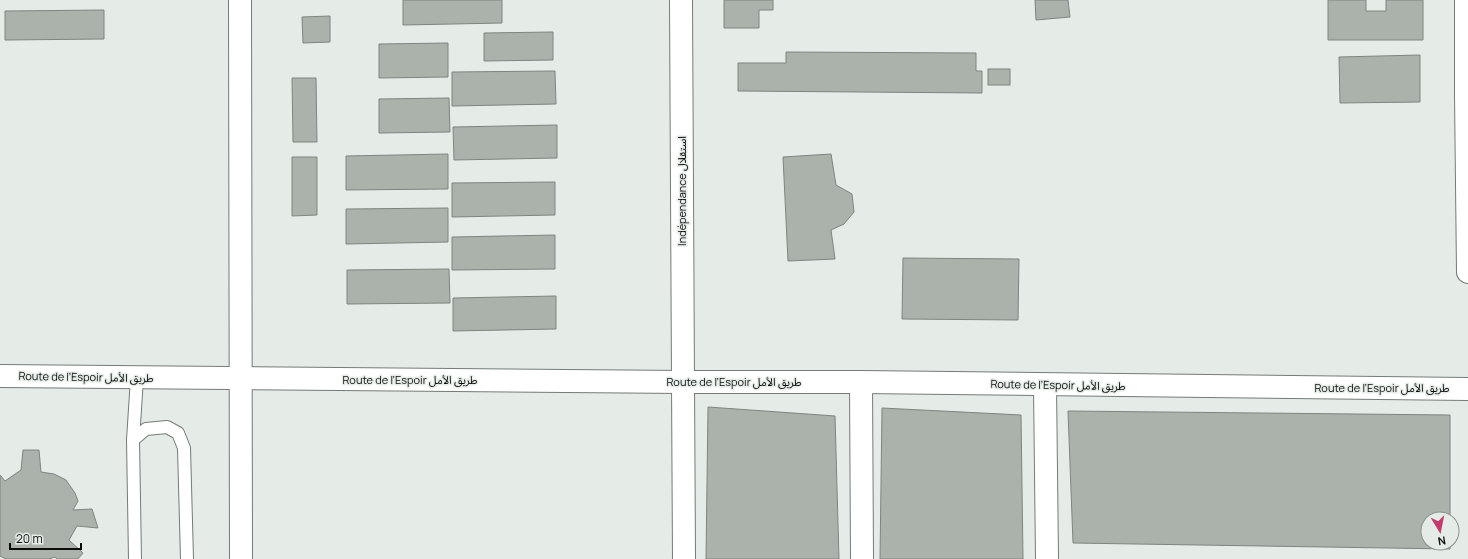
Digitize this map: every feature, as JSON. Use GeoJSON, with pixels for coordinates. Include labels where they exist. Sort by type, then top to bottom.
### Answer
{"type":"FeatureCollection","features":[{"type":"Feature","properties":{"kind":"street"},"geometry":{"type":"LineString","coordinates":[[240,0],[242,379],[241,559]]}},
{"type":"Feature","properties":{"kind":"street","name":"Indépendance استقلال"},"geometry":{"type":"LineString","coordinates":[[681,0],[684,559]]}},
{"type":"Feature","properties":{"kind":"street"},"geometry":{"type":"LineString","coordinates":[[1466,0],[1468,272]]}},
{"type":"Feature","properties":{"kind":"street","name":"Route de l’Espoir طريق الأمل"},"geometry":{"type":"LineString","coordinates":[[0,376],[1468,388]]}},
{"type":"Feature","properties":{"kind":"street"},"geometry":{"type":"LineString","coordinates":[[861,382],[862,559]]}},
{"type":"Feature","properties":{"kind":"street"},"geometry":{"type":"LineString","coordinates":[[1045,385],[1046,559]]}},
{"type":"Feature","properties":{"kind":"lane"},"geometry":{"type":"LineString","coordinates":[[135,559],[133,440],[137,378]]}},
{"type":"Feature","properties":{"kind":"lane"},"geometry":{"type":"LineString","coordinates":[[133,440],[146,429],[167,427],[178,433],[184,448],[187,559]]}},
{"type":"Feature","properties":{"kind":"building"},"geometry":{"type":"Polygon","coordinates":[[[403,0],[502,0],[502,23],[403,25],[403,0]]]}},
{"type":"Feature","properties":{"kind":"building"},"geometry":{"type":"Polygon","coordinates":[[[724,0],[773,0],[773,10],[759,10],[759,28],[724,28],[724,0]]]}},
{"type":"Feature","properties":{"kind":"building"},"geometry":{"type":"Polygon","coordinates":[[[1035,0],[1068,0],[1070,17],[1036,20],[1035,0]]]}},
{"type":"Feature","properties":{"kind":"building"},"geometry":{"type":"Polygon","coordinates":[[[1328,0],[1366,0],[1366,11],[1386,11],[1386,0],[1423,0],[1423,40],[1328,40],[1328,0]]]}},
{"type":"Feature","properties":{"kind":"building"},"geometry":{"type":"Polygon","coordinates":[[[104,10],[104,39],[5,40],[5,11],[104,10]]]}},
{"type":"Feature","properties":{"kind":"building"},"geometry":{"type":"Polygon","coordinates":[[[330,16],[330,42],[303,43],[302,17],[330,16]]]}},
{"type":"Feature","properties":{"kind":"building"},"geometry":{"type":"Polygon","coordinates":[[[553,32],[553,60],[484,61],[484,33],[553,32]]]}},
{"type":"Feature","properties":{"kind":"building"},"geometry":{"type":"Polygon","coordinates":[[[448,43],[448,77],[379,78],[379,44],[448,43]]]}},
{"type":"Feature","properties":{"kind":"building"},"geometry":{"type":"Polygon","coordinates":[[[786,52],[976,53],[976,71],[982,71],[982,93],[738,91],[738,63],[786,63],[786,52]]]}},
{"type":"Feature","properties":{"kind":"building"},"geometry":{"type":"Polygon","coordinates":[[[1420,55],[1420,102],[1340,103],[1339,57],[1420,55]]]}},
{"type":"Feature","properties":{"kind":"building"},"geometry":{"type":"Polygon","coordinates":[[[988,69],[1010,69],[1010,85],[988,85],[988,69]]]}},
{"type":"Feature","properties":{"kind":"building"},"geometry":{"type":"Polygon","coordinates":[[[555,71],[556,104],[452,106],[452,72],[555,71]]]}},
{"type":"Feature","properties":{"kind":"building"},"geometry":{"type":"Polygon","coordinates":[[[292,78],[316,78],[317,142],[293,142],[292,78]]]}},
{"type":"Feature","properties":{"kind":"building"},"geometry":{"type":"Polygon","coordinates":[[[449,98],[450,132],[379,133],[379,99],[449,98]]]}},
{"type":"Feature","properties":{"kind":"building"},"geometry":{"type":"Polygon","coordinates":[[[557,125],[557,158],[454,160],[453,127],[557,125]]]}},
{"type":"Feature","properties":{"kind":"building"},"geometry":{"type":"Polygon","coordinates":[[[448,154],[448,189],[346,190],[346,156],[448,154]]]}},
{"type":"Feature","properties":{"kind":"building"},"geometry":{"type":"Polygon","coordinates":[[[831,154],[836,185],[852,194],[854,212],[844,224],[831,230],[835,259],[788,261],[783,157],[831,154]]]}},
{"type":"Feature","properties":{"kind":"building"},"geometry":{"type":"Polygon","coordinates":[[[292,157],[317,157],[317,215],[292,216],[292,157]]]}},
{"type":"Feature","properties":{"kind":"building"},"geometry":{"type":"Polygon","coordinates":[[[555,182],[555,215],[452,217],[452,183],[555,182]]]}},
{"type":"Feature","properties":{"kind":"building"},"geometry":{"type":"Polygon","coordinates":[[[448,208],[448,242],[346,244],[346,209],[448,208]]]}},
{"type":"Feature","properties":{"kind":"building"},"geometry":{"type":"Polygon","coordinates":[[[555,235],[555,269],[452,270],[452,237],[555,235]]]}},
{"type":"Feature","properties":{"kind":"building"},"geometry":{"type":"Polygon","coordinates":[[[903,258],[1019,259],[1018,320],[902,319],[903,258]]]}},
{"type":"Feature","properties":{"kind":"building"},"geometry":{"type":"Polygon","coordinates":[[[449,269],[450,303],[347,304],[347,270],[449,269]]]}},
{"type":"Feature","properties":{"kind":"building"},"geometry":{"type":"Polygon","coordinates":[[[556,296],[556,329],[453,331],[453,298],[556,296]]]}},
{"type":"Feature","properties":{"kind":"building"},"geometry":{"type":"Polygon","coordinates":[[[708,407],[835,416],[839,559],[706,559],[708,407]]]}},
{"type":"Feature","properties":{"kind":"building"},"geometry":{"type":"Polygon","coordinates":[[[882,408],[1021,415],[1023,559],[880,559],[882,408]]]}},
{"type":"Feature","properties":{"kind":"building"},"geometry":{"type":"Polygon","coordinates":[[[1068,411],[1450,415],[1450,511],[1420,511],[1420,549],[1073,543],[1068,411]]]}},
{"type":"Feature","properties":{"kind":"building"},"geometry":{"type":"Polygon","coordinates":[[[23,450],[39,450],[41,472],[54,474],[66,480],[75,493],[78,501],[73,510],[92,509],[98,528],[77,526],[69,540],[83,553],[78,559],[57,559],[55,557],[49,559],[6,559],[0,556],[0,475],[5,481],[21,470],[23,450]]]}}]}
